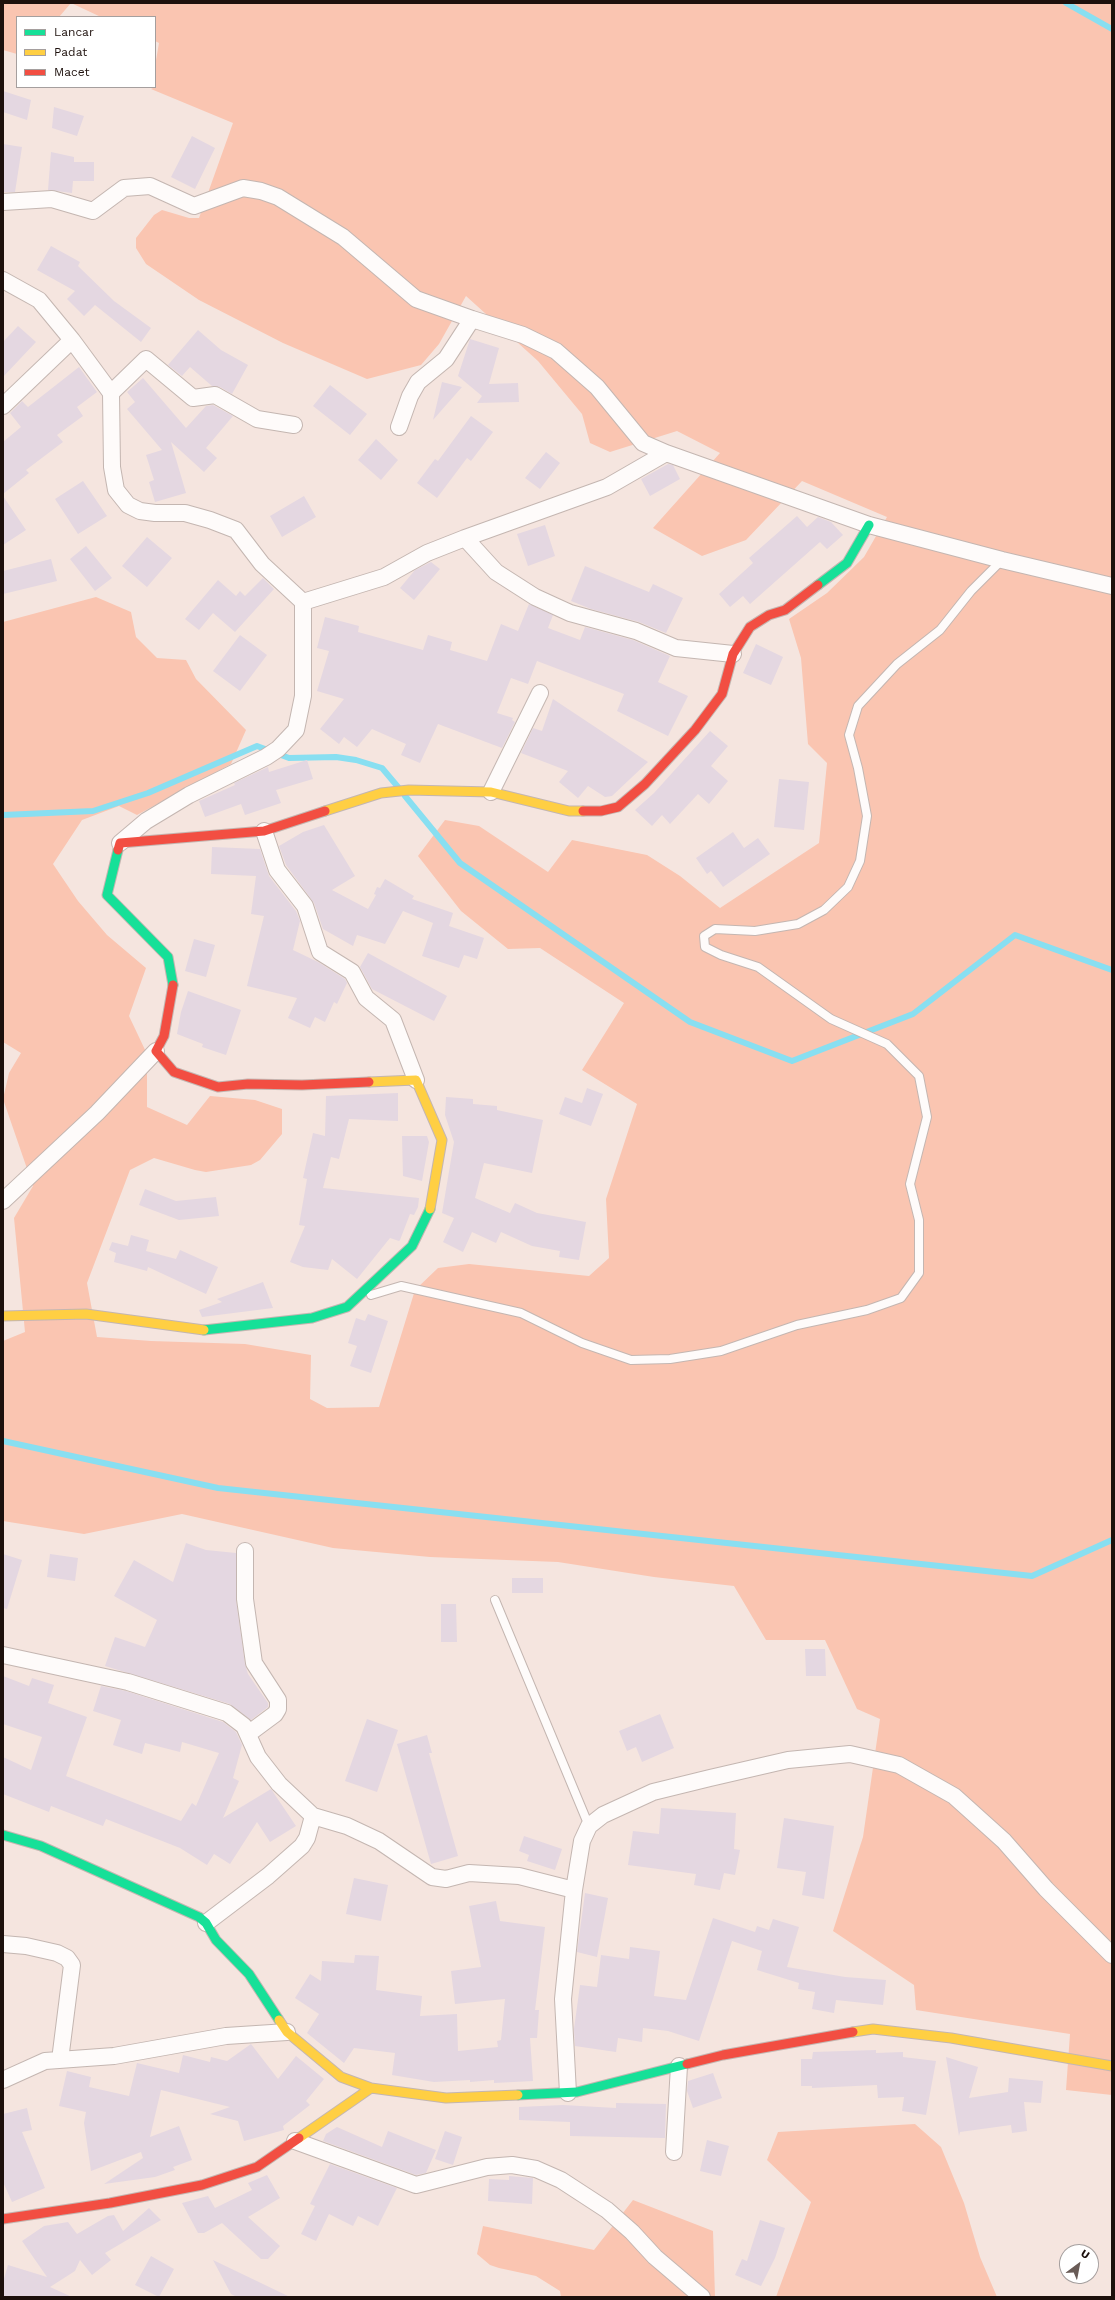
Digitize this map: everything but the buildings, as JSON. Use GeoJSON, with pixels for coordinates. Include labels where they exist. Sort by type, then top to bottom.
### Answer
{"type":"FeatureCollection","features":[{"type":"Feature","properties":{"kind":"street"},"geometry":{"type":"LineString","coordinates":[[3,202],[52,199],[93,211],[124,188],[150,186],[194,206],[243,188],[261,191],[295,206],[333,230],[416,299],[523,335],[556,351],[597,387],[643,444],[869,525],[1002,560],[1112,586]]}},
{"type":"Feature","properties":{"kind":"street"},"geometry":{"type":"LineString","coordinates":[[3,280],[39,300],[72,340],[111,393],[112,468],[116,490],[128,505],[140,511],[155,514],[185,513],[210,520],[236,530],[262,564],[304,602],[301,703],[296,730],[272,753],[189,795],[146,821],[120,843],[107,895],[168,957],[174,981],[164,1036],[156,1051],[97,1113],[3,1201]]}},
{"type":"Feature","properties":{"kind":"street"},"geometry":{"type":"LineString","coordinates":[[399,427],[410,396],[418,382],[446,358],[472,319]]}},
{"type":"Feature","properties":{"kind":"street"},"geometry":{"type":"LineString","coordinates":[[3,406],[72,340]]}},
{"type":"Feature","properties":{"kind":"street"},"geometry":{"type":"LineString","coordinates":[[111,393],[146,359],[193,398],[216,395],[257,419],[294,425]]}},
{"type":"Feature","properties":{"kind":"street"},"geometry":{"type":"LineString","coordinates":[[304,602],[384,577],[427,553],[607,487],[666,453]]}},
{"type":"Feature","properties":{"kind":"street"},"geometry":{"type":"LineString","coordinates":[[120,843],[210,834],[264,831],[381,793],[409,790],[491,792],[570,811],[601,811],[618,808],[645,784],[696,730],[722,694],[733,654],[750,627],[769,615],[785,610],[847,563],[869,525]]}},
{"type":"Feature","properties":{"kind":"street"},"geometry":{"type":"LineString","coordinates":[[465,538],[496,572],[535,597],[570,613],[636,631],[676,648],[733,654]]}},
{"type":"Feature","properties":{"kind":"street"},"geometry":{"type":"LineString","coordinates":[[491,792],[540,693]]}},
{"type":"Feature","properties":{"kind":"street"},"geometry":{"type":"LineString","coordinates":[[3,1316],[86,1314],[206,1330],[312,1318],[347,1308],[412,1246],[430,1211],[442,1140],[416,1080],[393,1020],[366,998],[352,972],[320,952],[305,906],[277,870],[264,831]]}},
{"type":"Feature","properties":{"kind":"street"},"geometry":{"type":"LineString","coordinates":[[156,1051],[174,1072],[218,1087],[248,1084],[302,1085],[416,1080]]}},
{"type":"Feature","properties":{"kind":"street"},"geometry":{"type":"LineString","coordinates":[[245,1551],[246,1599],[254,1663],[278,1700],[278,1709],[275,1714],[248,1734]]}},
{"type":"Feature","properties":{"kind":"street"},"geometry":{"type":"LineString","coordinates":[[3,1655],[159,1690],[227,1713],[244,1726],[258,1757],[279,1784],[313,1816],[347,1826],[379,1841],[432,1877],[446,1879],[469,1873],[519,1876],[574,1890]]}},
{"type":"Feature","properties":{"kind":"street"},"geometry":{"type":"LineString","coordinates":[[568,2093],[563,1999],[574,1890],[582,1841],[589,1826],[603,1815],[653,1792],[788,1760],[850,1754],[899,1765],[954,1796],[1004,1841],[1046,1889],[1112,1955]]}},
{"type":"Feature","properties":{"kind":"street"},"geometry":{"type":"LineString","coordinates":[[206,1923],[268,1876],[302,1846],[307,1838],[313,1816]]}},
{"type":"Feature","properties":{"kind":"street"},"geometry":{"type":"LineString","coordinates":[[3,1835],[41,1846],[200,1917],[206,1923],[216,1940],[249,1974],[287,2032],[341,2077],[371,2088],[446,2098],[577,2092],[723,2055],[873,2028],[952,2038],[1112,2066]]}},
{"type":"Feature","properties":{"kind":"street"},"geometry":{"type":"LineString","coordinates":[[3,1944],[26,1946],[57,1953],[67,1958],[72,1965],[61,2051]]}},
{"type":"Feature","properties":{"kind":"street"},"geometry":{"type":"LineString","coordinates":[[3,2080],[45,2061],[61,2051],[114,2056],[226,2036],[287,2032]]}},
{"type":"Feature","properties":{"kind":"street"},"geometry":{"type":"LineString","coordinates":[[674,2152],[679,2066]]}},
{"type":"Feature","properties":{"kind":"street"},"geometry":{"type":"LineString","coordinates":[[3,2220],[110,2203],[202,2185],[257,2167],[371,2088]]}},
{"type":"Feature","properties":{"kind":"street"},"geometry":{"type":"LineString","coordinates":[[295,2141],[416,2185],[487,2167],[512,2165],[536,2169],[561,2180],[607,2210],[632,2232],[655,2257],[702,2297]]}},
{"type":"Feature","properties":{"kind":"lane"},"geometry":{"type":"LineString","coordinates":[[347,1308],[377,1292],[401,1286],[521,1313],[582,1343],[631,1360],[639,1360],[670,1359],[721,1351],[797,1325],[867,1310],[901,1298],[919,1273],[919,1220],[910,1184],[926,1116],[919,1076],[887,1044],[831,1019],[758,967],[721,955],[705,947],[704,936],[715,929],[755,931],[798,924],[824,910],[848,887],[860,861],[867,816],[858,768],[849,734],[858,706],[897,664],[940,630],[971,592],[1002,560]]}},
{"type":"Feature","properties":{"kind":"lane"},"geometry":{"type":"LineString","coordinates":[[495,1600],[589,1826]]}},
{"type":"Feature","properties":{"kind":"shaded area"},"geometry":{"type":"Polygon","coordinates":[[[3,3],[71,3],[60,16],[16,16],[16,54],[3,50],[3,3]]]}},
{"type":"Feature","properties":{"kind":"shaded area"},"geometry":{"type":"Polygon","coordinates":[[[71,3],[1112,3],[1112,2095],[1066,2090],[1070,2034],[916,2010],[914,1985],[833,1931],[863,1837],[880,1719],[857,1709],[825,1640],[766,1640],[734,1586],[654,1577],[558,1562],[430,1557],[333,1548],[182,1514],[84,1534],[3,1521],[3,1341],[25,1332],[14,1218],[33,1186],[3,1099],[9,1073],[21,1053],[3,1042],[3,622],[96,597],[131,612],[136,637],[157,658],[186,660],[196,679],[246,730],[231,764],[137,815],[119,806],[82,820],[53,864],[78,901],[107,935],[146,968],[129,1016],[147,1054],[147,1107],[187,1125],[210,1096],[255,1100],[282,1109],[282,1134],[260,1160],[251,1165],[206,1172],[154,1158],[130,1170],[87,1283],[97,1337],[151,1341],[245,1344],[311,1355],[310,1399],[327,1408],[379,1407],[415,1290],[438,1268],[469,1264],[589,1276],[609,1258],[606,1199],[637,1104],[582,1070],[624,1003],[540,948],[508,949],[461,911],[418,856],[445,820],[479,826],[548,872],[572,840],[647,855],[680,876],[720,908],[819,843],[827,763],[808,744],[801,658],[789,619],[827,593],[864,557],[887,517],[802,481],[746,540],[702,556],[653,528],[720,453],[677,431],[610,452],[590,443],[582,414],[538,361],[466,296],[439,344],[421,365],[367,379],[283,343],[199,300],[146,264],[136,248],[136,238],[154,215],[162,210],[189,218],[199,218],[233,123],[151,89],[156,88],[156,60],[159,43],[156,42],[156,16],[99,16],[71,3]]]}},
{"type":"Feature","properties":{"kind":"shaded area"},"geometry":{"type":"Polygon","coordinates":[[[915,2124],[941,2147],[964,2203],[980,2257],[997,2297],[776,2297],[811,2202],[767,2160],[778,2132],[915,2124]]]}},
{"type":"Feature","properties":{"kind":"shaded area"},"geometry":{"type":"Polygon","coordinates":[[[633,2200],[713,2231],[715,2297],[561,2297],[560,2291],[536,2276],[490,2265],[477,2254],[483,2226],[594,2250],[633,2200]]]}},
{"type":"Feature","properties":{"kind":"waterway"},"geometry":{"type":"LineString","coordinates":[[1066,3],[1112,29]]}},
{"type":"Feature","properties":{"kind":"waterway"},"geometry":{"type":"LineString","coordinates":[[3,815],[93,811],[148,793],[257,746],[289,758],[336,757],[356,760],[382,768],[398,787]]}},
{"type":"Feature","properties":{"kind":"waterway"},"geometry":{"type":"LineString","coordinates":[[405,796],[460,863],[690,1022],[792,1061],[913,1014],[1015,935],[1112,970]]}},
{"type":"Feature","properties":{"kind":"waterway"},"geometry":{"type":"LineString","coordinates":[[3,1441],[218,1488],[1032,1576],[1112,1540]]}},
{"type":"Feature","properties":{"kind":"traffic: fast"},"geometry":{"type":"LineString","coordinates":[[818,585],[847,563],[869,525]]}},
{"type":"Feature","properties":{"kind":"traffic: fast"},"geometry":{"type":"LineString","coordinates":[[118,850],[107,895],[168,957],[173,985]]}},
{"type":"Feature","properties":{"kind":"traffic: fast"},"geometry":{"type":"LineString","coordinates":[[204,1330],[312,1318],[347,1307],[412,1246],[430,1209]]}},
{"type":"Feature","properties":{"kind":"traffic: fast"},"geometry":{"type":"LineString","coordinates":[[3,1835],[41,1846],[199,1917],[206,1923],[216,1940],[249,1974],[279,2020]]}},
{"type":"Feature","properties":{"kind":"traffic: fast"},"geometry":{"type":"LineString","coordinates":[[518,2095],[577,2092],[687,2064]]}},
{"type":"Feature","properties":{"kind":"traffic: slow"},"geometry":{"type":"LineString","coordinates":[[325,811],[381,793],[409,790],[491,792],[569,811],[583,811]]}},
{"type":"Feature","properties":{"kind":"traffic: slow"},"geometry":{"type":"LineString","coordinates":[[369,1082],[416,1080],[442,1140],[430,1209]]}},
{"type":"Feature","properties":{"kind":"traffic: slow"},"geometry":{"type":"LineString","coordinates":[[3,1316],[86,1314],[204,1330]]}},
{"type":"Feature","properties":{"kind":"traffic: slow"},"geometry":{"type":"LineString","coordinates":[[279,2020],[287,2032],[341,2077],[371,2088],[446,2098],[518,2095]]}},
{"type":"Feature","properties":{"kind":"traffic: slow"},"geometry":{"type":"LineString","coordinates":[[853,2032],[873,2029],[951,2038],[1112,2066]]}},
{"type":"Feature","properties":{"kind":"traffic: slow"},"geometry":{"type":"LineString","coordinates":[[299,2138],[371,2088]]}},
{"type":"Feature","properties":{"kind":"traffic: jam"},"geometry":{"type":"LineString","coordinates":[[583,811],[601,811],[618,807],[645,784],[695,730],[722,694],[733,654],[750,627],[769,615],[785,610],[818,585]]}},
{"type":"Feature","properties":{"kind":"traffic: jam"},"geometry":{"type":"LineString","coordinates":[[118,850],[120,843],[264,831],[325,811]]}},
{"type":"Feature","properties":{"kind":"traffic: jam"},"geometry":{"type":"LineString","coordinates":[[173,985],[164,1036],[156,1051],[174,1072],[218,1087],[248,1084],[302,1085],[369,1082]]}},
{"type":"Feature","properties":{"kind":"traffic: jam"},"geometry":{"type":"LineString","coordinates":[[687,2064],[723,2055],[853,2032]]}},
{"type":"Feature","properties":{"kind":"traffic: jam"},"geometry":{"type":"LineString","coordinates":[[3,2219],[110,2203],[202,2185],[257,2167],[299,2138]]}}]}
